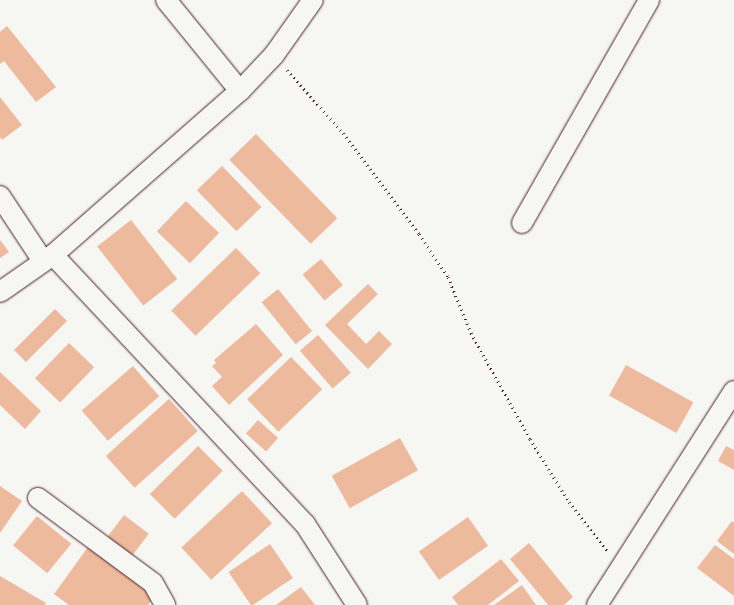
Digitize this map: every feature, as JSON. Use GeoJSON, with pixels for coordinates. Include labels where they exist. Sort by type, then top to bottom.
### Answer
{"type":"FeatureCollection","features":[{"type":"Feature","properties":{"kind":"street"},"geometry":{"type":"LineString","coordinates":[[166,0],[240,90]]}},
{"type":"Feature","properties":{"kind":"street"},"geometry":{"type":"LineString","coordinates":[[0,292],[48,258],[240,90],[274,55],[313,0]]}},
{"type":"Feature","properties":{"kind":"street"},"geometry":{"type":"LineString","coordinates":[[522,223],[649,0]]}},
{"type":"Feature","properties":{"kind":"street"},"geometry":{"type":"LineString","coordinates":[[0,196],[48,258],[305,524],[356,605]]}},
{"type":"Feature","properties":{"kind":"street"},"geometry":{"type":"LineString","coordinates":[[597,605],[620,566],[734,391]]}},
{"type":"Feature","properties":{"kind":"street"},"geometry":{"type":"LineString","coordinates":[[38,498],[153,583],[165,605]]}},
{"type":"Feature","properties":{"kind":"path"},"geometry":{"type":"LineString","coordinates":[[274,55],[343,133],[448,276],[471,333],[530,439],[569,502],[620,566]]}},
{"type":"Feature","properties":{"kind":"building"},"geometry":{"type":"Polygon","coordinates":[[[7,26],[56,87],[36,102],[4,61],[0,64],[0,32],[7,26]]]}},
{"type":"Feature","properties":{"kind":"building"},"geometry":{"type":"Polygon","coordinates":[[[0,97],[22,125],[2,140],[0,137],[0,97]]]}},
{"type":"Feature","properties":{"kind":"building"},"geometry":{"type":"Polygon","coordinates":[[[256,134],[337,218],[311,244],[229,160],[256,134]]]}},
{"type":"Feature","properties":{"kind":"building"},"geometry":{"type":"Polygon","coordinates":[[[222,166],[262,207],[236,231],[197,190],[222,166]]]}},
{"type":"Feature","properties":{"kind":"building"},"geometry":{"type":"Polygon","coordinates":[[[186,201],[219,233],[190,263],[157,231],[186,201]]]}},
{"type":"Feature","properties":{"kind":"building"},"geometry":{"type":"Polygon","coordinates":[[[131,220],[177,279],[143,306],[97,246],[131,220]]]}},
{"type":"Feature","properties":{"kind":"building"},"geometry":{"type":"Polygon","coordinates":[[[0,240],[9,252],[0,258],[0,240]]]}},
{"type":"Feature","properties":{"kind":"building"},"geometry":{"type":"Polygon","coordinates":[[[236,248],[260,273],[196,336],[171,311],[236,248]]]}},
{"type":"Feature","properties":{"kind":"building"},"geometry":{"type":"Polygon","coordinates":[[[321,259],[343,285],[324,300],[303,274],[321,259]]]}},
{"type":"Feature","properties":{"kind":"building"},"geometry":{"type":"Polygon","coordinates":[[[368,284],[378,294],[347,324],[366,344],[379,331],[392,344],[368,369],[325,325],[368,284]]]}},
{"type":"Feature","properties":{"kind":"building"},"geometry":{"type":"Polygon","coordinates":[[[278,289],[312,331],[296,344],[262,302],[278,289]]]}},
{"type":"Feature","properties":{"kind":"building"},"geometry":{"type":"Polygon","coordinates":[[[55,309],[67,321],[26,362],[14,350],[55,309]]]}},
{"type":"Feature","properties":{"kind":"building"},"geometry":{"type":"Polygon","coordinates":[[[256,324],[283,355],[229,405],[212,386],[222,377],[212,366],[216,363],[214,360],[256,324]]]}},
{"type":"Feature","properties":{"kind":"building"},"geometry":{"type":"Polygon","coordinates":[[[318,335],[351,373],[333,388],[300,351],[318,335]]]}},
{"type":"Feature","properties":{"kind":"building"},"geometry":{"type":"Polygon","coordinates":[[[69,343],[94,367],[60,403],[35,378],[69,343]]]}},
{"type":"Feature","properties":{"kind":"building"},"geometry":{"type":"Polygon","coordinates":[[[291,357],[322,389],[278,432],[247,399],[291,357]]]}},
{"type":"Feature","properties":{"kind":"building"},"geometry":{"type":"Polygon","coordinates":[[[626,365],[693,402],[676,433],[609,396],[626,365]]]}},
{"type":"Feature","properties":{"kind":"building"},"geometry":{"type":"Polygon","coordinates":[[[133,366],[159,396],[108,441],[82,411],[133,366]]]}},
{"type":"Feature","properties":{"kind":"building"},"geometry":{"type":"Polygon","coordinates":[[[0,372],[41,411],[25,429],[0,405],[0,372]]]}},
{"type":"Feature","properties":{"kind":"building"},"geometry":{"type":"Polygon","coordinates":[[[169,399],[198,431],[135,488],[106,456],[169,399]]]}},
{"type":"Feature","properties":{"kind":"building"},"geometry":{"type":"Polygon","coordinates":[[[258,420],[278,438],[266,451],[246,433],[258,420]]]}},
{"type":"Feature","properties":{"kind":"building"},"geometry":{"type":"Polygon","coordinates":[[[400,438],[418,470],[350,508],[332,476],[400,438]]]}},
{"type":"Feature","properties":{"kind":"building"},"geometry":{"type":"Polygon","coordinates":[[[198,446],[223,471],[175,519],[150,494],[198,446]]]}},
{"type":"Feature","properties":{"kind":"building"},"geometry":{"type":"Polygon","coordinates":[[[726,446],[734,450],[734,470],[718,461],[726,446]]]}},
{"type":"Feature","properties":{"kind":"building"},"geometry":{"type":"Polygon","coordinates":[[[0,486],[22,501],[0,533],[0,486]]]}},
{"type":"Feature","properties":{"kind":"building"},"geometry":{"type":"Polygon","coordinates":[[[242,491],[272,523],[211,580],[181,548],[242,491]]]}},
{"type":"Feature","properties":{"kind":"building"},"geometry":{"type":"Polygon","coordinates":[[[124,515],[149,534],[129,560],[104,541],[124,515]]]}},
{"type":"Feature","properties":{"kind":"building"},"geometry":{"type":"Polygon","coordinates":[[[37,516],[71,544],[47,573],[13,546],[37,516]]]}},
{"type":"Feature","properties":{"kind":"building"},"geometry":{"type":"Polygon","coordinates":[[[468,517],[488,546],[439,580],[419,551],[468,517]]]}},
{"type":"Feature","properties":{"kind":"building"},"geometry":{"type":"Polygon","coordinates":[[[732,521],[734,523],[734,554],[717,541],[732,521]]]}},
{"type":"Feature","properties":{"kind":"building"},"geometry":{"type":"Polygon","coordinates":[[[529,543],[573,597],[564,605],[548,605],[510,559],[529,543]]]}},
{"type":"Feature","properties":{"kind":"building"},"geometry":{"type":"Polygon","coordinates":[[[270,544],[293,578],[251,605],[229,572],[270,544]]]}},
{"type":"Feature","properties":{"kind":"building"},"geometry":{"type":"Polygon","coordinates":[[[715,545],[734,559],[734,596],[697,568],[715,545]]]}},
{"type":"Feature","properties":{"kind":"building"},"geometry":{"type":"Polygon","coordinates":[[[88,547],[155,595],[148,605],[69,605],[54,594],[88,547]]]}},
{"type":"Feature","properties":{"kind":"building"},"geometry":{"type":"Polygon","coordinates":[[[501,559],[519,581],[488,605],[458,605],[452,597],[501,559]]]}},
{"type":"Feature","properties":{"kind":"building"},"geometry":{"type":"Polygon","coordinates":[[[0,576],[46,603],[45,605],[0,605],[0,576]]]}},
{"type":"Feature","properties":{"kind":"building"},"geometry":{"type":"Polygon","coordinates":[[[522,585],[536,605],[494,605],[522,585]]]}},
{"type":"Feature","properties":{"kind":"building"},"geometry":{"type":"Polygon","coordinates":[[[301,587],[315,605],[276,605],[301,587]]]}}]}
